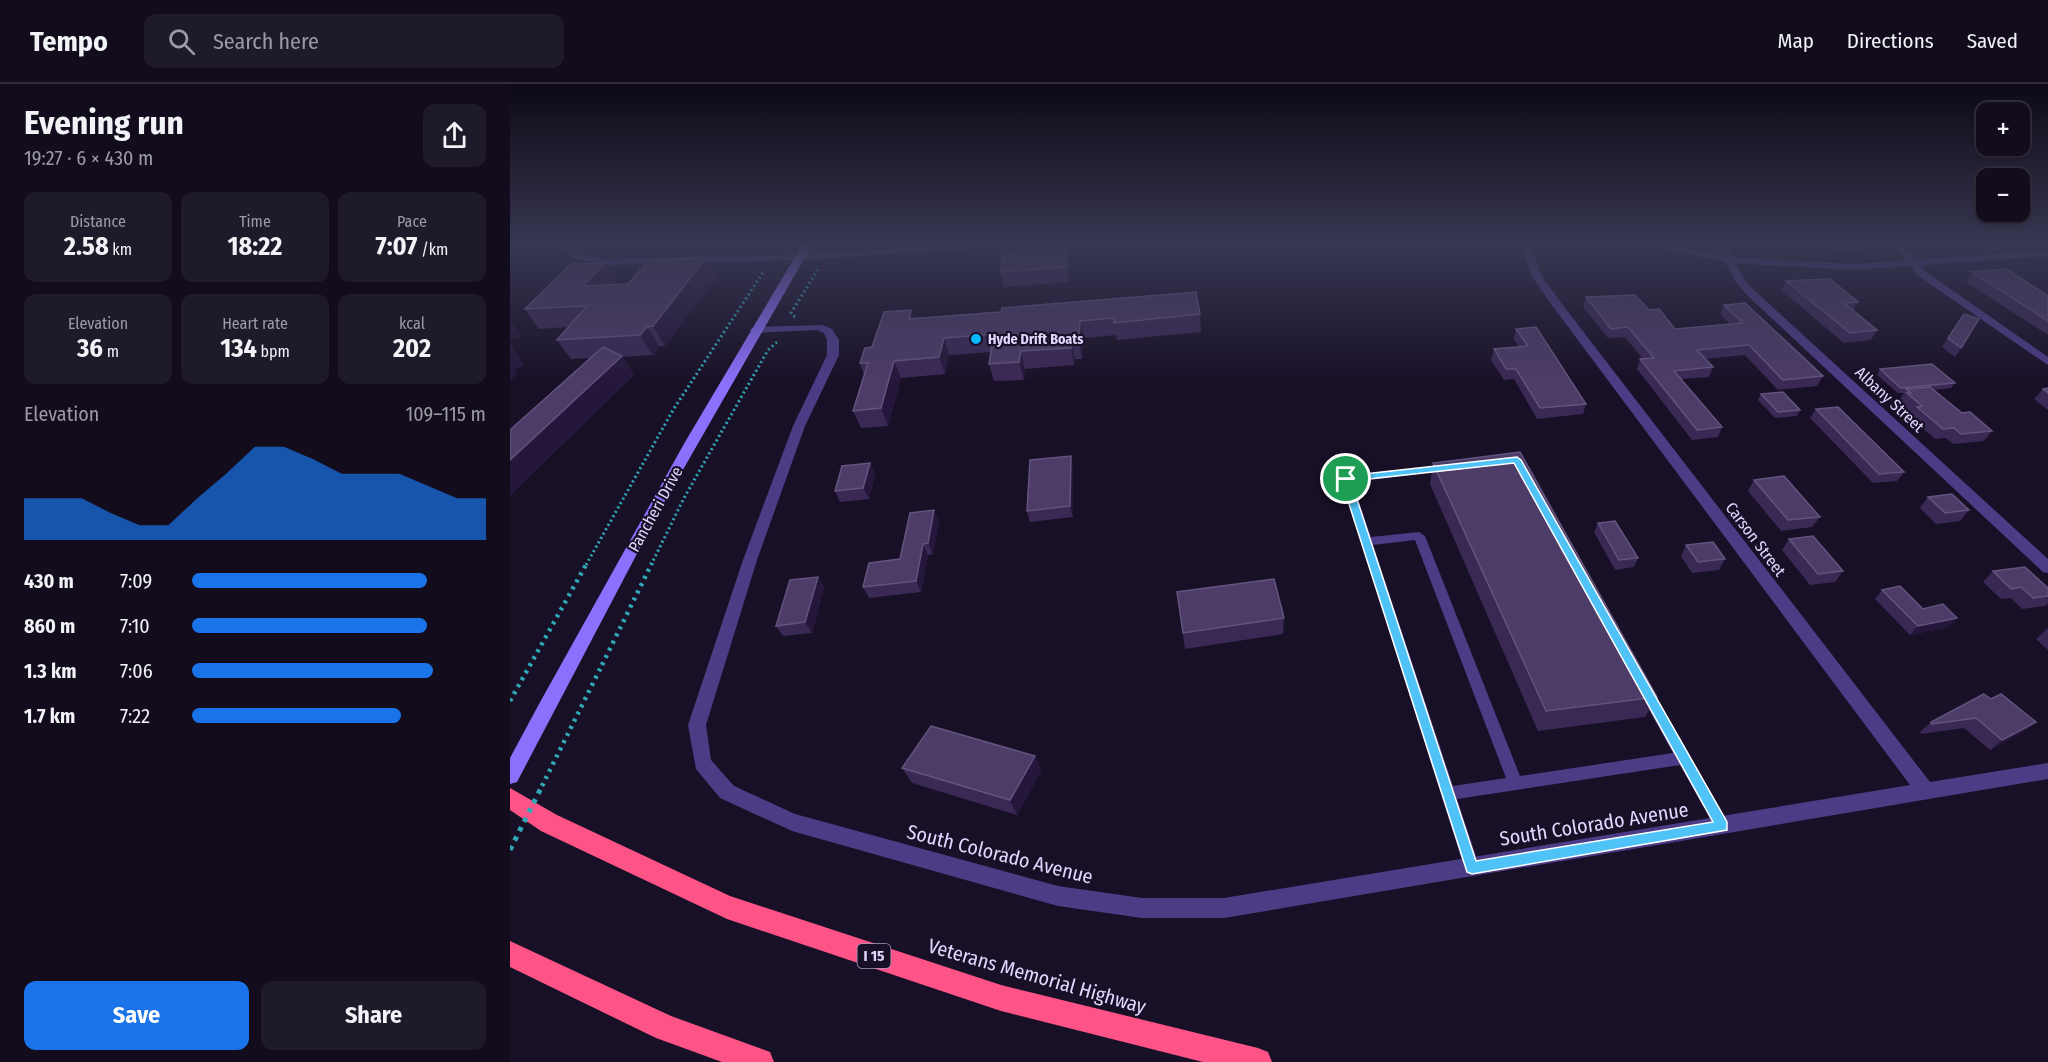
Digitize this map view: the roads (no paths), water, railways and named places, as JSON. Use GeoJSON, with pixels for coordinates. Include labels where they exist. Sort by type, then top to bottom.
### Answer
{"type":"FeatureCollection","features":[{"type":"Feature","properties":{"kind":"highway","name":"Veterans Memorial Highway"},"geometry":{"type":"LineString","coordinates":[[510,798],[549,823],[727,907],[1001,998],[1258,1062]]}},
{"type":"Feature","properties":{"kind":"highway"},"geometry":{"type":"LineString","coordinates":[[510,954],[666,1028],[760,1062]]}},
{"type":"Feature","properties":{"kind":"main road","name":"Pancheri Drive"},"geometry":{"type":"LineString","coordinates":[[510,776],[575,652],[754,330],[778,291]]}},
{"type":"Feature","properties":{"kind":"street","name":"Carson Street"},"geometry":{"type":"LineString","coordinates":[[1547,291],[1926,792]]}},
{"type":"Feature","properties":{"kind":"street","name":"Albany Street"},"geometry":{"type":"LineString","coordinates":[[1749,291],[2048,568]]}},
{"type":"Feature","properties":{"kind":"street"},"geometry":{"type":"LineString","coordinates":[[1946,291],[2048,362]]}},
{"type":"Feature","properties":{"kind":"street","name":"South Colorado Avenue"},"geometry":{"type":"LineString","coordinates":[[754,330],[819,327],[828,331],[833,340],[833,355],[799,426],[750,560],[697,725],[702,763],[727,792],[803,825],[1058,896],[1142,908],[1224,908],[2048,771]]}},
{"type":"Feature","properties":{"kind":"lane"},"geometry":{"type":"LineString","coordinates":[[1460,466],[1346,479],[1472,868]]}},
{"type":"Feature","properties":{"kind":"lane"},"geometry":{"type":"LineString","coordinates":[[1366,542],[1419,536],[1515,783]]}},
{"type":"Feature","properties":{"kind":"lane"},"geometry":{"type":"LineString","coordinates":[[1638,676],[1722,826]]}},
{"type":"Feature","properties":{"kind":"lane"},"geometry":{"type":"LineString","coordinates":[[1448,794],[1684,758]]}},
{"type":"Feature","properties":{"kind":"place","name":"Hyde Drift Boats"},"geometry":{"type":"Point","coordinates":[976,339]}}]}
